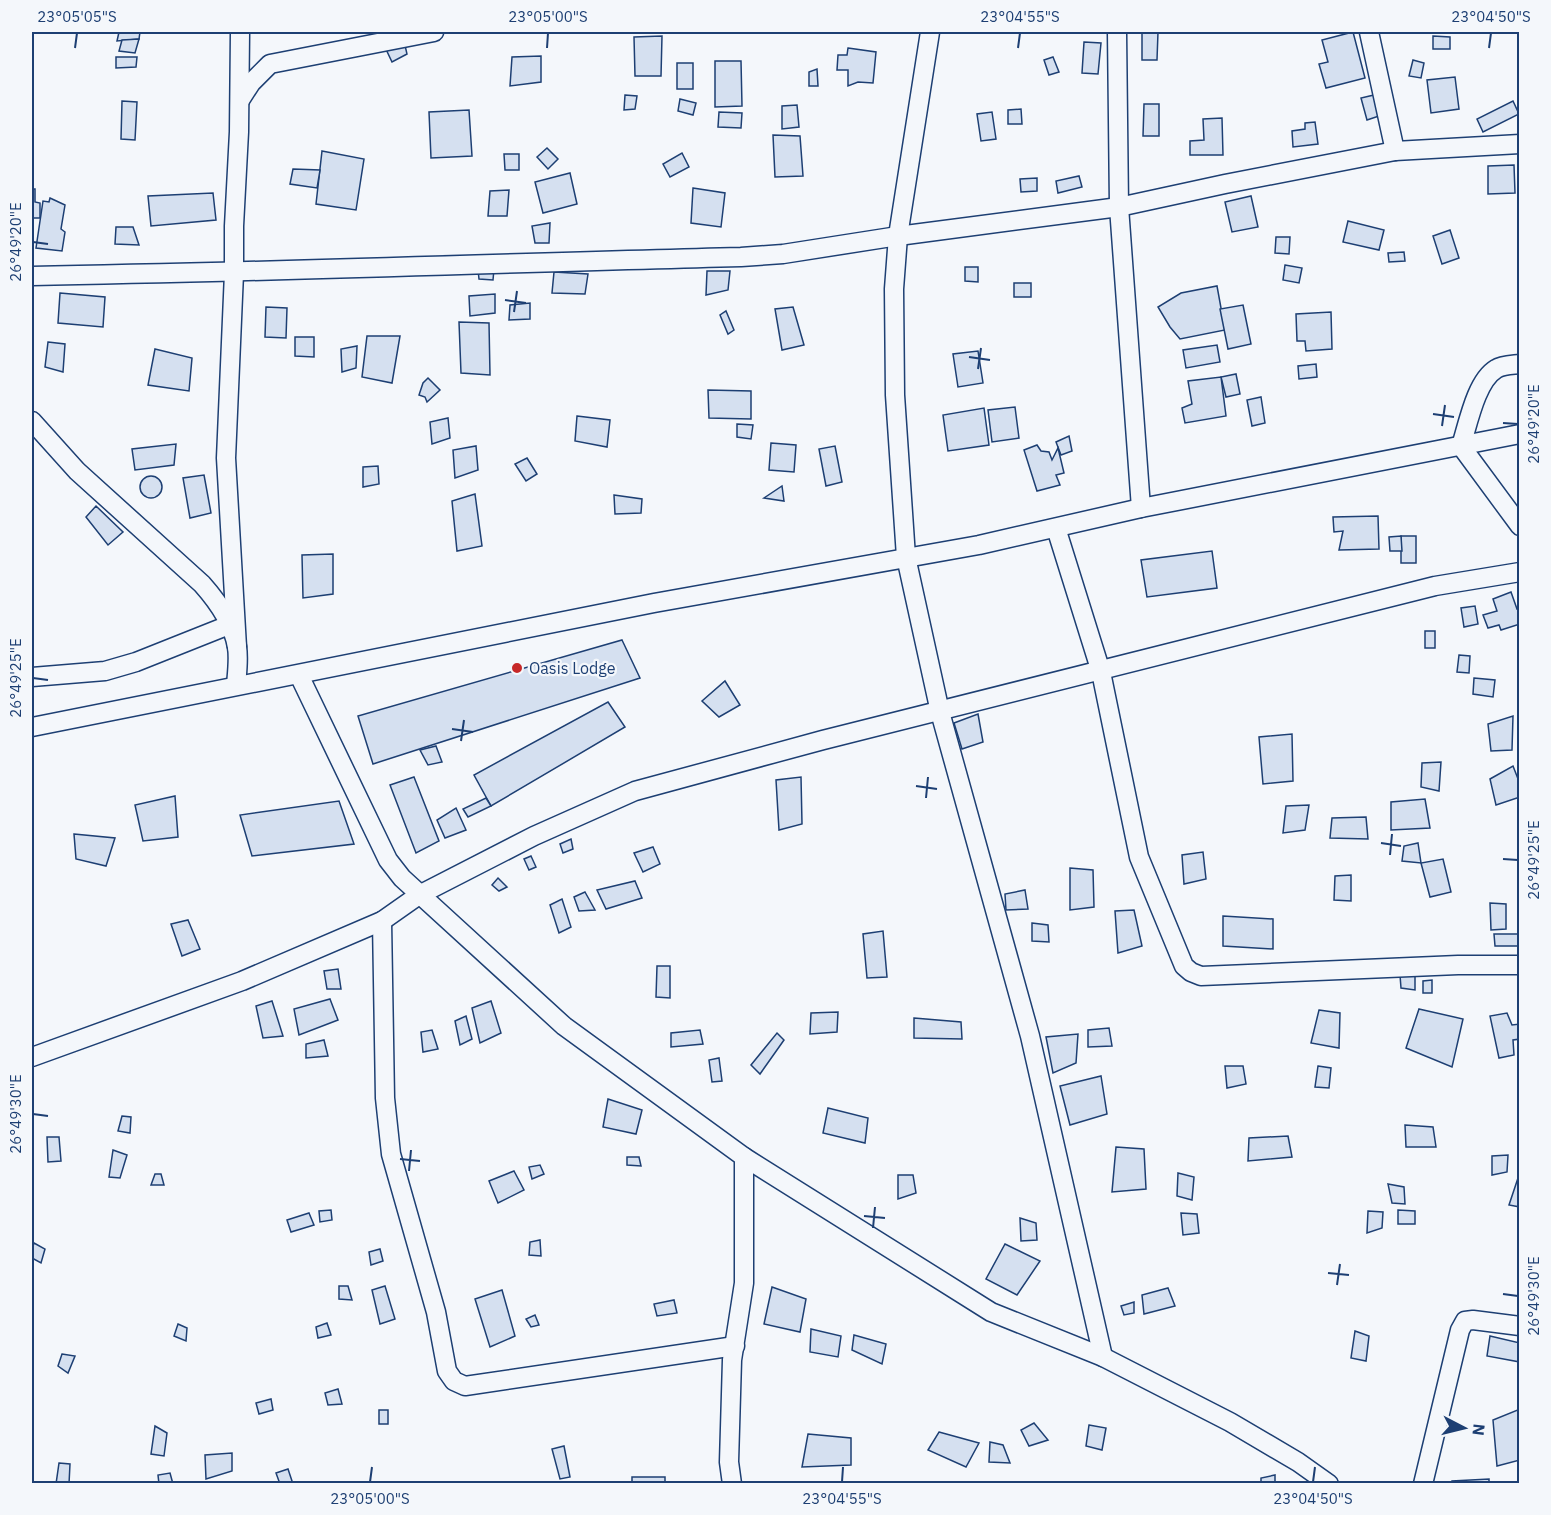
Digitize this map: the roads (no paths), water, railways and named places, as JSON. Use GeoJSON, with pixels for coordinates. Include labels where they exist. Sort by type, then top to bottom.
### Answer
{"type":"FeatureCollection","features":[{"type":"Feature","properties":{"kind":"street"},"geometry":{"type":"LineString","coordinates":[[236,685],[237,647],[226,458],[240,101],[240,32]]}},
{"type":"Feature","properties":{"kind":"street"},"geometry":{"type":"LineString","coordinates":[[240,101],[250,83],[270,64],[434,32]]}},
{"type":"Feature","properties":{"kind":"street"},"geometry":{"type":"LineString","coordinates":[[930,32],[898,236],[894,289],[895,395],[906,557],[940,712],[1030,1036],[1103,1357]]}},
{"type":"Feature","properties":{"kind":"street"},"geometry":{"type":"LineString","coordinates":[[1117,32],[1119,207],[1141,508]]}},
{"type":"Feature","properties":{"kind":"street"},"geometry":{"type":"LineString","coordinates":[[1369,32],[1395,151]]}},
{"type":"Feature","properties":{"kind":"street"},"geometry":{"type":"LineString","coordinates":[[32,276],[234,273],[783,254],[898,236],[1119,207],[1395,151],[1520,144]]}},
{"type":"Feature","properties":{"kind":"street"},"geometry":{"type":"LineString","coordinates":[[1461,446],[1478,393],[1486,377],[1498,367],[1520,364]]}},
{"type":"Feature","properties":{"kind":"street"},"geometry":{"type":"LineString","coordinates":[[32,421],[77,471],[202,584],[226,616],[237,647]]}},
{"type":"Feature","properties":{"kind":"street"},"geometry":{"type":"LineString","coordinates":[[32,727],[654,603],[979,545],[1141,508],[1520,434]]}},
{"type":"Feature","properties":{"kind":"street"},"geometry":{"type":"LineString","coordinates":[[1461,446],[1520,526]]}},
{"type":"Feature","properties":{"kind":"street"},"geometry":{"type":"LineString","coordinates":[[1056,528],[1101,672],[1139,857],[1184,966],[1201,976],[1458,965],[1520,965]]}},
{"type":"Feature","properties":{"kind":"street"},"geometry":{"type":"LineString","coordinates":[[32,1057],[242,981],[382,921],[419,895],[534,836],[635,790],[823,740],[1101,672],[1435,586],[1520,572]]}},
{"type":"Feature","properties":{"kind":"street"},"geometry":{"type":"LineString","coordinates":[[32,677],[105,671],[136,662],[229,625]]}},
{"type":"Feature","properties":{"kind":"street"},"geometry":{"type":"LineString","coordinates":[[299,675],[388,860],[419,895],[564,1026],[744,1157],[991,1312],[1103,1357],[1230,1422],[1299,1462],[1329,1484]]}},
{"type":"Feature","properties":{"kind":"street"},"geometry":{"type":"LineString","coordinates":[[382,921],[385,1098],[391,1154],[436,1312],[447,1371],[454,1381],[465,1386],[735,1346]]}},
{"type":"Feature","properties":{"kind":"street"},"geometry":{"type":"LineString","coordinates":[[732,1484],[729,1462],[732,1360],[744,1283],[744,1157]]}},
{"type":"Feature","properties":{"kind":"street"},"geometry":{"type":"LineString","coordinates":[[1423,1484],[1460,1330],[1465,1322],[1473,1320],[1520,1326]]}},
{"type":"Feature","properties":{"kind":"place","name":"Oasis Lodge"},"geometry":{"type":"Point","coordinates":[517,668]}}]}
